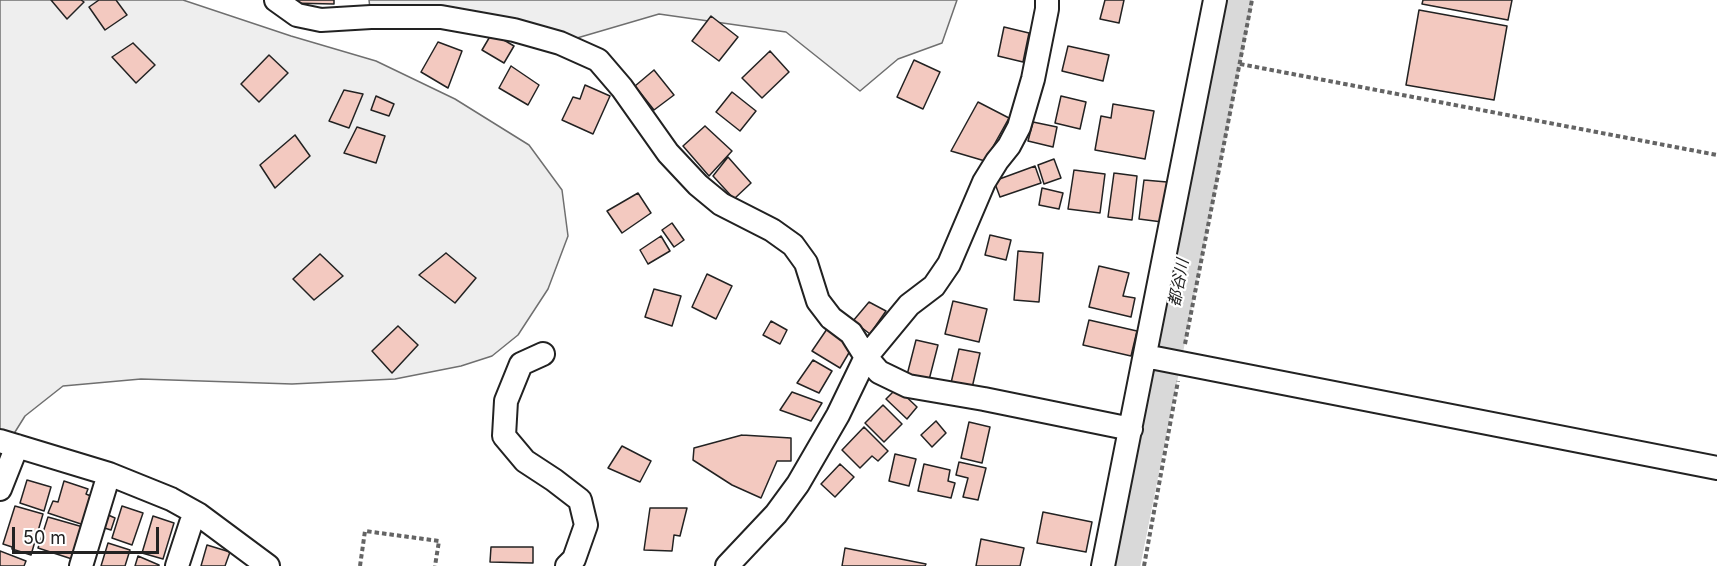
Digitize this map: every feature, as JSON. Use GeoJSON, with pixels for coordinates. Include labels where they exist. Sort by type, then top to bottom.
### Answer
{"type":"FeatureCollection","features":[{"type":"Feature","properties":{"kind":"street"},"geometry":{"type":"LineString","coordinates":[[276,0],[297,15],[321,20],[441,17],[514,30],[560,43],[597,60],[622,88],[668,153],[698,185],[721,204],[772,230],[793,245],[806,263],[818,301],[831,318],[851,333],[866,357],[879,372],[908,386],[1131,429]]}},
{"type":"Feature","properties":{"kind":"street"},"geometry":{"type":"LineString","coordinates":[[726,566],[776,514],[798,484],[838,415],[866,357],[909,305],[934,286],[949,264],[984,182],[1019,127],[1033,79],[1047,0]]}},
{"type":"Feature","properties":{"kind":"street"},"geometry":{"type":"LineString","coordinates":[[1103,566],[1131,429],[1163,359],[1215,0]]}},
{"type":"Feature","properties":{"kind":"street"},"geometry":{"type":"LineString","coordinates":[[543,354],[521,364],[506,401],[504,436],[525,460],[580,501],[586,525],[574,559],[567,566]]}},
{"type":"Feature","properties":{"kind":"street"},"geometry":{"type":"LineString","coordinates":[[1163,359],[1717,468]]}},
{"type":"Feature","properties":{"kind":"street"},"geometry":{"type":"LineString","coordinates":[[0,489],[8,444],[109,474],[171,499],[198,514],[268,566]]}},
{"type":"Feature","properties":{"kind":"street"},"geometry":{"type":"LineString","coordinates":[[81,566],[109,474]]}},
{"type":"Feature","properties":{"kind":"street"},"geometry":{"type":"LineString","coordinates":[[177,566],[191,523],[198,514]]}},
{"type":"Feature","properties":{"kind":"path"},"geometry":{"type":"LineString","coordinates":[[1144,566],[1163,359],[1240,64],[1252,0]]}},
{"type":"Feature","properties":{"kind":"path"},"geometry":{"type":"LineString","coordinates":[[1240,64],[1717,156]]}},
{"type":"Feature","properties":{"kind":"path"},"geometry":{"type":"LineString","coordinates":[[360,566],[365,531],[439,541],[435,566]]}},
{"type":"Feature","properties":{"kind":"shaded area"},"geometry":{"type":"Polygon","coordinates":[[[0,0],[183,0],[376,61],[455,99],[529,145],[562,190],[568,236],[548,289],[518,335],[492,356],[461,366],[395,379],[292,384],[141,379],[63,386],[25,416],[10,440],[0,436],[0,0]]]}},
{"type":"Feature","properties":{"kind":"shaded area"},"geometry":{"type":"Polygon","coordinates":[[[369,0],[957,0],[942,43],[898,59],[860,91],[786,32],[659,14],[560,43],[371,17],[369,0]]]}},
{"type":"Feature","properties":{"kind":"building"},"geometry":{"type":"Polygon","coordinates":[[[51,0],[81,0],[84,2],[67,19],[51,0]]]}},
{"type":"Feature","properties":{"kind":"building"},"geometry":{"type":"Polygon","coordinates":[[[99,0],[116,0],[127,15],[105,30],[89,7],[99,0]]]}},
{"type":"Feature","properties":{"kind":"building"},"geometry":{"type":"Polygon","coordinates":[[[289,0],[334,0],[334,4],[289,3],[289,0]]]}},
{"type":"Feature","properties":{"kind":"building"},"geometry":{"type":"Polygon","coordinates":[[[1105,0],[1124,0],[1119,23],[1100,19],[1105,0]]]}},
{"type":"Feature","properties":{"kind":"building"},"geometry":{"type":"Polygon","coordinates":[[[1423,0],[1512,0],[1508,20],[1422,4],[1423,0]]]}},
{"type":"Feature","properties":{"kind":"building"},"geometry":{"type":"Polygon","coordinates":[[[1419,10],[1507,26],[1494,100],[1406,85],[1419,10]]]}},
{"type":"Feature","properties":{"kind":"building"},"geometry":{"type":"Polygon","coordinates":[[[711,16],[738,37],[719,61],[692,41],[711,16]]]}},
{"type":"Feature","properties":{"kind":"building"},"geometry":{"type":"Polygon","coordinates":[[[1004,27],[1029,33],[1023,62],[998,56],[1004,27]]]}},
{"type":"Feature","properties":{"kind":"building"},"geometry":{"type":"Polygon","coordinates":[[[492,33],[514,46],[504,63],[482,50],[492,33]]]}},
{"type":"Feature","properties":{"kind":"building"},"geometry":{"type":"Polygon","coordinates":[[[438,42],[462,51],[448,88],[421,72],[438,42]]]}},
{"type":"Feature","properties":{"kind":"building"},"geometry":{"type":"Polygon","coordinates":[[[133,43],[155,65],[136,83],[112,57],[133,43]]]}},
{"type":"Feature","properties":{"kind":"building"},"geometry":{"type":"Polygon","coordinates":[[[1068,46],[1109,55],[1103,81],[1062,71],[1068,46]]]}},
{"type":"Feature","properties":{"kind":"building"},"geometry":{"type":"Polygon","coordinates":[[[770,51],[789,72],[762,98],[742,78],[770,51]]]}},
{"type":"Feature","properties":{"kind":"building"},"geometry":{"type":"Polygon","coordinates":[[[269,55],[288,73],[259,102],[241,84],[269,55]]]}},
{"type":"Feature","properties":{"kind":"building"},"geometry":{"type":"Polygon","coordinates":[[[914,60],[940,72],[923,109],[897,97],[914,60]]]}},
{"type":"Feature","properties":{"kind":"building"},"geometry":{"type":"Polygon","coordinates":[[[511,66],[539,85],[528,105],[499,88],[511,66]]]}},
{"type":"Feature","properties":{"kind":"building"},"geometry":{"type":"Polygon","coordinates":[[[654,70],[674,95],[654,110],[635,86],[654,70]]]}},
{"type":"Feature","properties":{"kind":"building"},"geometry":{"type":"Polygon","coordinates":[[[585,85],[610,96],[593,134],[562,120],[573,97],[580,99],[585,85]]]}},
{"type":"Feature","properties":{"kind":"building"},"geometry":{"type":"Polygon","coordinates":[[[344,90],[363,94],[349,128],[329,121],[344,90]]]}},
{"type":"Feature","properties":{"kind":"building"},"geometry":{"type":"Polygon","coordinates":[[[732,92],[756,111],[740,131],[716,112],[732,92]]]}},
{"type":"Feature","properties":{"kind":"building"},"geometry":{"type":"Polygon","coordinates":[[[376,96],[394,104],[389,116],[371,110],[376,96]]]}},
{"type":"Feature","properties":{"kind":"building"},"geometry":{"type":"Polygon","coordinates":[[[1061,96],[1086,102],[1080,129],[1055,123],[1061,96]]]}},
{"type":"Feature","properties":{"kind":"building"},"geometry":{"type":"Polygon","coordinates":[[[978,102],[1009,118],[985,161],[951,151],[978,102]]]}},
{"type":"Feature","properties":{"kind":"building"},"geometry":{"type":"Polygon","coordinates":[[[1113,104],[1154,111],[1145,159],[1095,150],[1101,116],[1111,118],[1113,104]]]}},
{"type":"Feature","properties":{"kind":"building"},"geometry":{"type":"Polygon","coordinates":[[[1033,122],[1057,127],[1053,147],[1028,141],[1033,122]]]}},
{"type":"Feature","properties":{"kind":"building"},"geometry":{"type":"Polygon","coordinates":[[[705,126],[732,151],[709,176],[683,146],[705,126]]]}},
{"type":"Feature","properties":{"kind":"building"},"geometry":{"type":"Polygon","coordinates":[[[357,127],[385,136],[376,163],[344,153],[357,127]]]}},
{"type":"Feature","properties":{"kind":"building"},"geometry":{"type":"Polygon","coordinates":[[[295,135],[310,156],[275,188],[260,165],[295,135]]]}},
{"type":"Feature","properties":{"kind":"building"},"geometry":{"type":"Polygon","coordinates":[[[728,157],[751,183],[734,199],[713,176],[728,157]]]}},
{"type":"Feature","properties":{"kind":"building"},"geometry":{"type":"Polygon","coordinates":[[[1054,159],[1061,178],[1044,184],[1038,165],[1054,159]]]}},
{"type":"Feature","properties":{"kind":"building"},"geometry":{"type":"Polygon","coordinates":[[[1035,166],[1041,183],[1000,197],[994,181],[1035,166]]]}},
{"type":"Feature","properties":{"kind":"building"},"geometry":{"type":"Polygon","coordinates":[[[1074,170],[1105,174],[1100,213],[1068,209],[1074,170]]]}},
{"type":"Feature","properties":{"kind":"building"},"geometry":{"type":"Polygon","coordinates":[[[1114,173],[1137,176],[1132,220],[1108,217],[1114,173]]]}},
{"type":"Feature","properties":{"kind":"building"},"geometry":{"type":"Polygon","coordinates":[[[1144,180],[1167,182],[1162,222],[1139,219],[1144,180]]]}},
{"type":"Feature","properties":{"kind":"building"},"geometry":{"type":"Polygon","coordinates":[[[1042,188],[1063,193],[1059,209],[1039,205],[1042,188]]]}},
{"type":"Feature","properties":{"kind":"building"},"geometry":{"type":"Polygon","coordinates":[[[638,193],[651,213],[622,233],[607,211],[638,193]]]}},
{"type":"Feature","properties":{"kind":"building"},"geometry":{"type":"Polygon","coordinates":[[[672,223],[684,240],[674,247],[662,230],[672,223]]]}},
{"type":"Feature","properties":{"kind":"building"},"geometry":{"type":"Polygon","coordinates":[[[990,235],[1011,240],[1006,260],[985,255],[990,235]]]}},
{"type":"Feature","properties":{"kind":"building"},"geometry":{"type":"Polygon","coordinates":[[[661,236],[670,251],[648,264],[640,250],[661,236]]]}},
{"type":"Feature","properties":{"kind":"building"},"geometry":{"type":"Polygon","coordinates":[[[1018,251],[1043,253],[1039,302],[1014,300],[1018,251]]]}},
{"type":"Feature","properties":{"kind":"building"},"geometry":{"type":"Polygon","coordinates":[[[446,253],[476,278],[455,303],[419,275],[446,253]]]}},
{"type":"Feature","properties":{"kind":"building"},"geometry":{"type":"Polygon","coordinates":[[[320,254],[343,276],[314,300],[293,279],[320,254]]]}},
{"type":"Feature","properties":{"kind":"building"},"geometry":{"type":"Polygon","coordinates":[[[1099,266],[1129,273],[1123,296],[1135,298],[1131,317],[1089,307],[1099,266]]]}},
{"type":"Feature","properties":{"kind":"building"},"geometry":{"type":"Polygon","coordinates":[[[707,274],[732,286],[716,319],[692,307],[707,274]]]}},
{"type":"Feature","properties":{"kind":"building"},"geometry":{"type":"Polygon","coordinates":[[[654,289],[681,296],[672,326],[645,317],[654,289]]]}},
{"type":"Feature","properties":{"kind":"building"},"geometry":{"type":"Polygon","coordinates":[[[953,301],[987,309],[979,342],[945,334],[953,301]]]}},
{"type":"Feature","properties":{"kind":"building"},"geometry":{"type":"Polygon","coordinates":[[[869,302],[886,311],[870,334],[853,321],[869,302]]]}},
{"type":"Feature","properties":{"kind":"building"},"geometry":{"type":"Polygon","coordinates":[[[1089,320],[1137,331],[1131,356],[1083,345],[1089,320]]]}},
{"type":"Feature","properties":{"kind":"building"},"geometry":{"type":"Polygon","coordinates":[[[771,321],[787,330],[780,344],[763,335],[771,321]]]}},
{"type":"Feature","properties":{"kind":"building"},"geometry":{"type":"Polygon","coordinates":[[[398,326],[418,345],[392,373],[372,351],[398,326]]]}},
{"type":"Feature","properties":{"kind":"building"},"geometry":{"type":"Polygon","coordinates":[[[827,329],[853,346],[840,368],[812,351],[827,329]]]}},
{"type":"Feature","properties":{"kind":"building"},"geometry":{"type":"Polygon","coordinates":[[[916,340],[938,345],[929,380],[907,375],[916,340]]]}},
{"type":"Feature","properties":{"kind":"building"},"geometry":{"type":"Polygon","coordinates":[[[959,349],[980,353],[972,388],[951,383],[959,349]]]}},
{"type":"Feature","properties":{"kind":"building"},"geometry":{"type":"Polygon","coordinates":[[[813,360],[832,371],[819,393],[797,383],[813,360]]]}},
{"type":"Feature","properties":{"kind":"building"},"geometry":{"type":"Polygon","coordinates":[[[897,388],[917,407],[907,419],[886,399],[897,388]]]}},
{"type":"Feature","properties":{"kind":"building"},"geometry":{"type":"Polygon","coordinates":[[[792,392],[822,403],[811,421],[780,410],[792,392]]]}},
{"type":"Feature","properties":{"kind":"building"},"geometry":{"type":"Polygon","coordinates":[[[883,405],[902,424],[884,442],[865,423],[883,405]]]}},
{"type":"Feature","properties":{"kind":"building"},"geometry":{"type":"Polygon","coordinates":[[[936,421],[946,433],[932,447],[921,435],[936,421]]]}},
{"type":"Feature","properties":{"kind":"building"},"geometry":{"type":"Polygon","coordinates":[[[969,422],[990,427],[982,463],[961,458],[969,422]]]}},
{"type":"Feature","properties":{"kind":"building"},"geometry":{"type":"Polygon","coordinates":[[[864,427],[888,451],[878,461],[872,456],[860,468],[842,450],[864,427]]]}},
{"type":"Feature","properties":{"kind":"building"},"geometry":{"type":"Polygon","coordinates":[[[742,435],[791,438],[791,461],[777,461],[761,498],[732,485],[693,460],[694,448],[742,435]]]}},
{"type":"Feature","properties":{"kind":"building"},"geometry":{"type":"Polygon","coordinates":[[[622,446],[651,461],[640,482],[608,468],[622,446]]]}},
{"type":"Feature","properties":{"kind":"building"},"geometry":{"type":"Polygon","coordinates":[[[895,454],[916,459],[909,486],[889,481],[895,454]]]}},
{"type":"Feature","properties":{"kind":"building"},"geometry":{"type":"Polygon","coordinates":[[[959,462],[986,468],[978,500],[963,497],[968,478],[956,475],[959,462]]]}},
{"type":"Feature","properties":{"kind":"building"},"geometry":{"type":"Polygon","coordinates":[[[840,464],[854,477],[835,497],[821,484],[840,464]]]}},
{"type":"Feature","properties":{"kind":"building"},"geometry":{"type":"Polygon","coordinates":[[[924,464],[950,470],[948,481],[955,483],[951,498],[918,491],[924,464]]]}},
{"type":"Feature","properties":{"kind":"building"},"geometry":{"type":"Polygon","coordinates":[[[27,480],[51,487],[44,511],[20,503],[27,480]]]}},
{"type":"Feature","properties":{"kind":"building"},"geometry":{"type":"Polygon","coordinates":[[[64,481],[88,489],[86,494],[93,497],[84,525],[48,513],[53,501],[58,502],[64,481]]]}},
{"type":"Feature","properties":{"kind":"building"},"geometry":{"type":"Polygon","coordinates":[[[15,506],[43,514],[31,555],[3,544],[15,506]]]}},
{"type":"Feature","properties":{"kind":"building"},"geometry":{"type":"Polygon","coordinates":[[[122,506],[143,513],[132,545],[112,538],[122,506]]]}},
{"type":"Feature","properties":{"kind":"building"},"geometry":{"type":"Polygon","coordinates":[[[650,508],[687,508],[680,536],[674,535],[672,551],[644,550],[650,508]]]}},
{"type":"Feature","properties":{"kind":"building"},"geometry":{"type":"Polygon","coordinates":[[[1043,512],[1092,522],[1086,552],[1037,543],[1043,512]]]}},
{"type":"Feature","properties":{"kind":"building"},"geometry":{"type":"Polygon","coordinates":[[[106,514],[115,518],[111,530],[101,527],[106,514]]]}},
{"type":"Feature","properties":{"kind":"building"},"geometry":{"type":"Polygon","coordinates":[[[153,516],[174,523],[163,559],[142,553],[153,516]]]}},
{"type":"Feature","properties":{"kind":"building"},"geometry":{"type":"Polygon","coordinates":[[[48,517],[83,527],[72,559],[38,548],[48,517]]]}},
{"type":"Feature","properties":{"kind":"building"},"geometry":{"type":"Polygon","coordinates":[[[981,539],[1024,548],[1020,566],[976,566],[981,539]]]}},
{"type":"Feature","properties":{"kind":"building"},"geometry":{"type":"Polygon","coordinates":[[[108,543],[130,550],[125,566],[101,566],[108,543]]]}},
{"type":"Feature","properties":{"kind":"building"},"geometry":{"type":"Polygon","coordinates":[[[207,545],[230,552],[225,566],[201,566],[207,545]]]}},
{"type":"Feature","properties":{"kind":"building"},"geometry":{"type":"Polygon","coordinates":[[[491,547],[533,547],[533,563],[490,562],[491,547]]]}},
{"type":"Feature","properties":{"kind":"building"},"geometry":{"type":"Polygon","coordinates":[[[845,548],[926,564],[925,566],[842,566],[845,548]]]}},
{"type":"Feature","properties":{"kind":"building"},"geometry":{"type":"Polygon","coordinates":[[[0,551],[26,561],[24,566],[0,566],[0,551]]]}},
{"type":"Feature","properties":{"kind":"building"},"geometry":{"type":"Polygon","coordinates":[[[138,556],[159,565],[159,566],[135,566],[138,556]]]}},
{"type":"Feature","properties":{"kind":"waterway","name":"都谷川"},"geometry":{"type":"LineString","coordinates":[[1122,566],[1235,0]]}}]}
